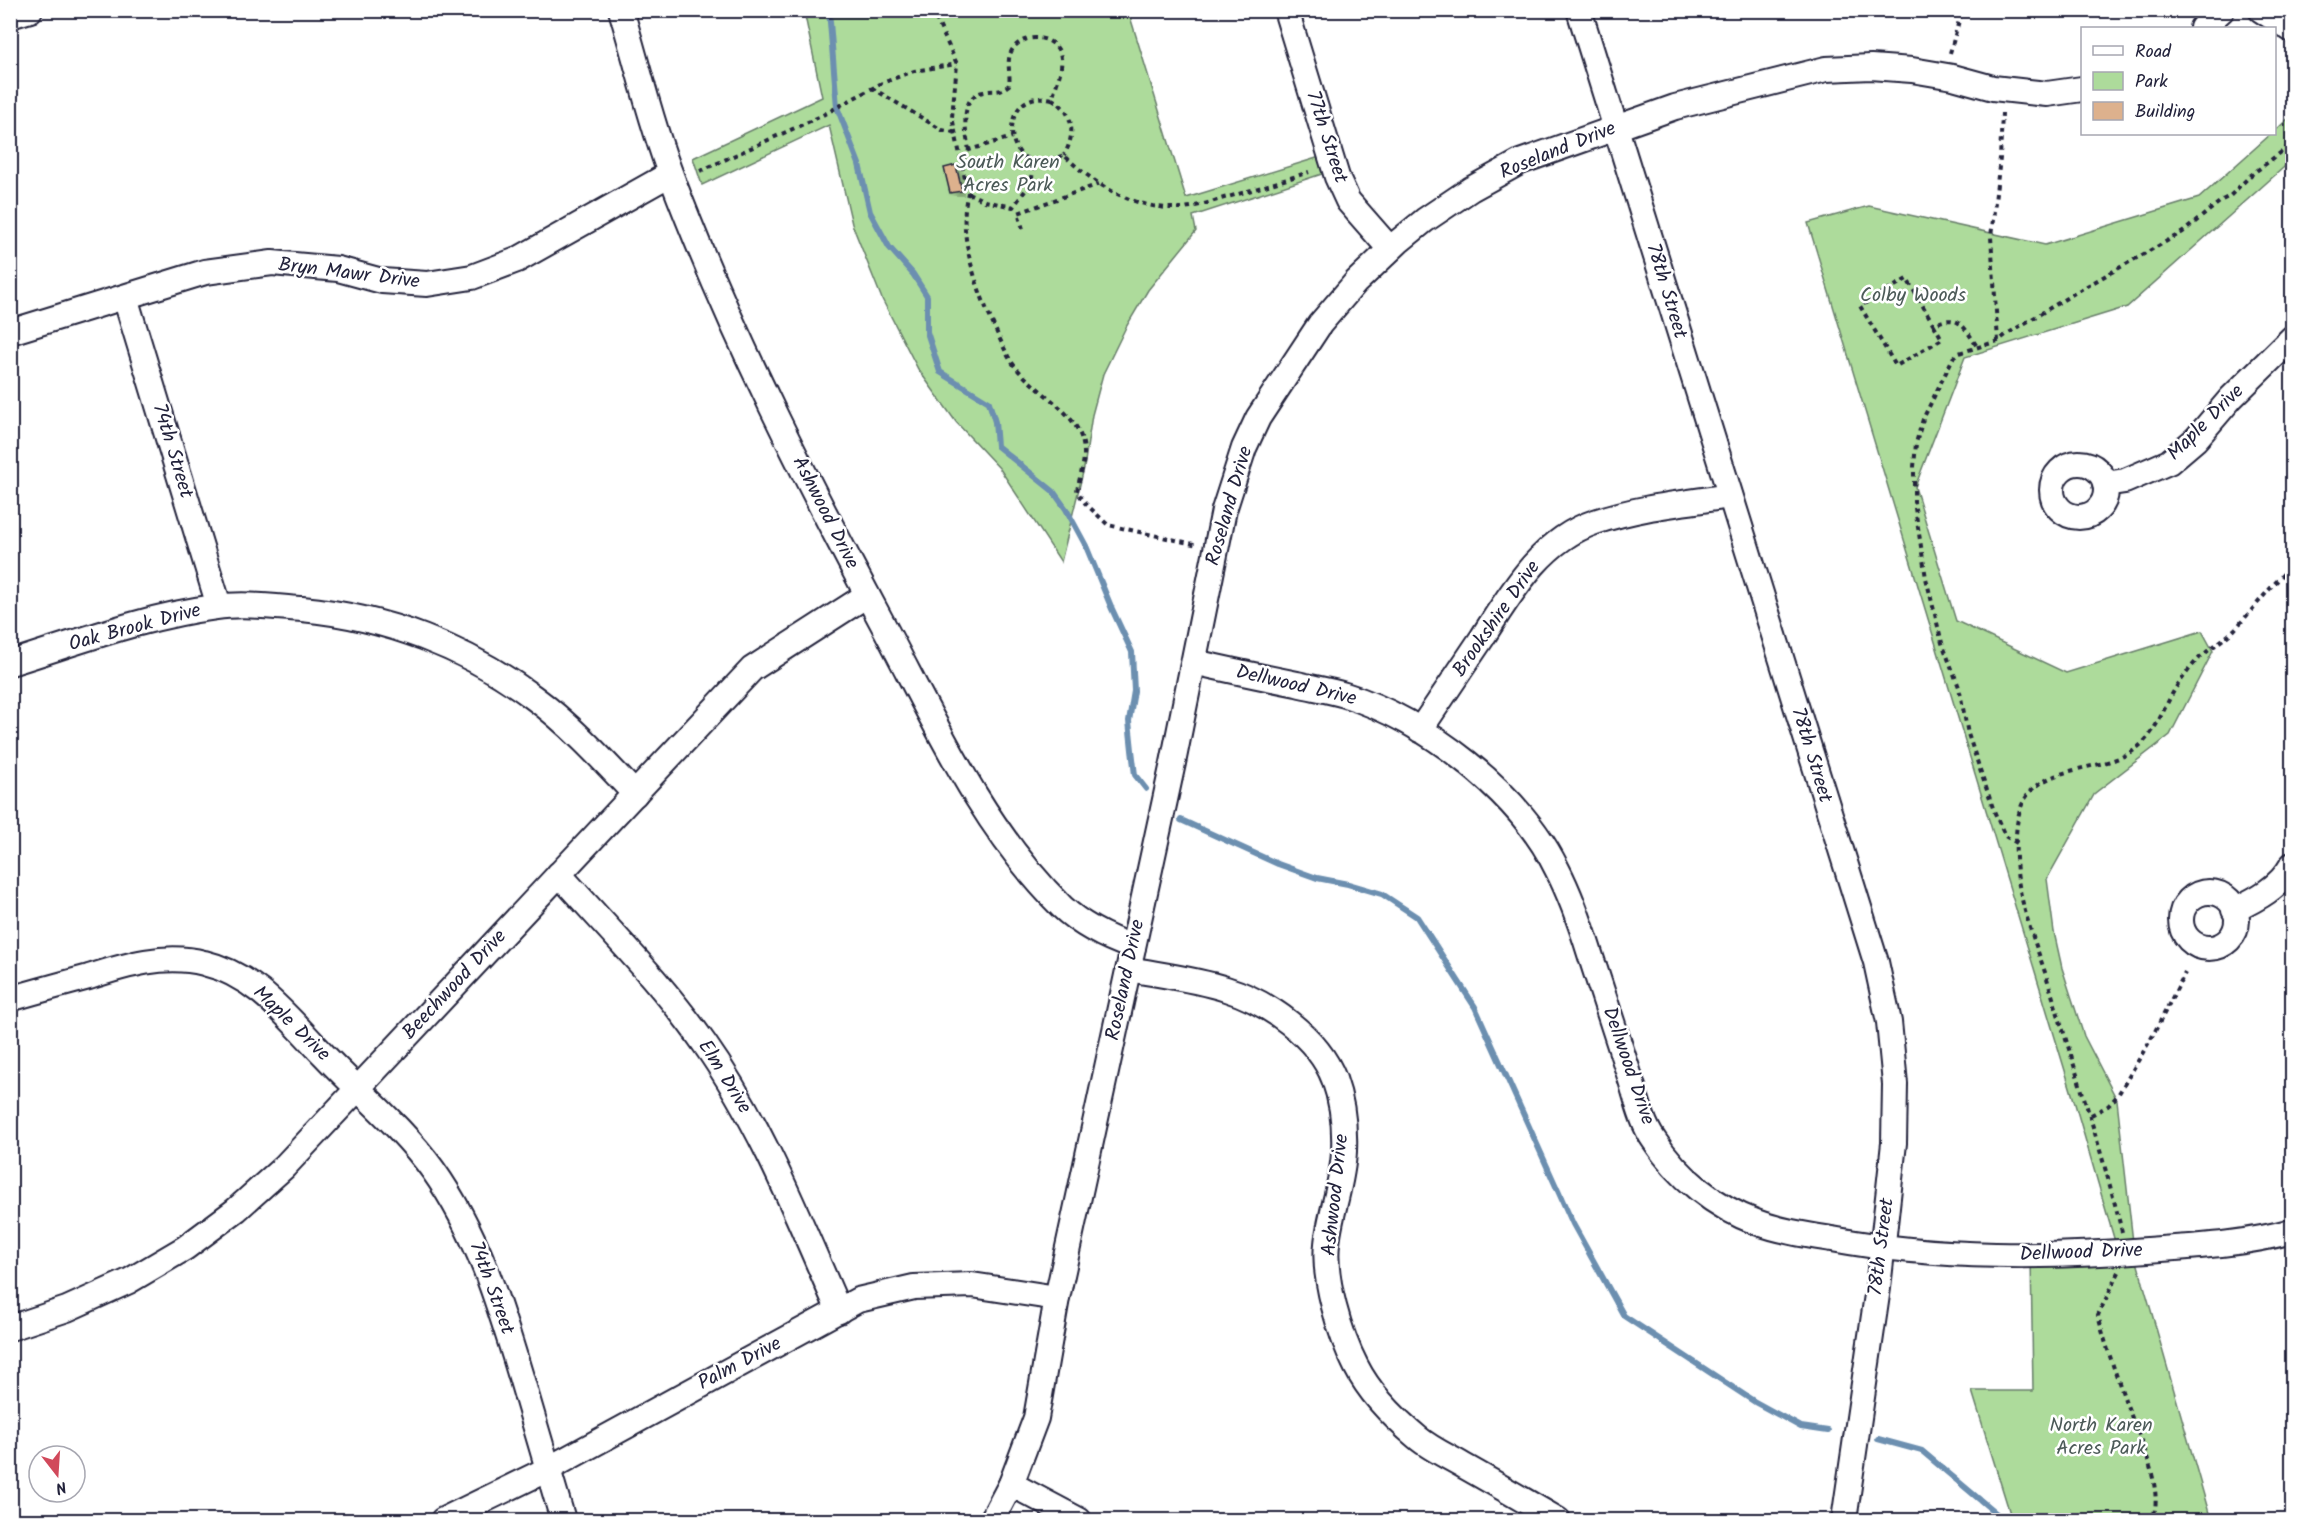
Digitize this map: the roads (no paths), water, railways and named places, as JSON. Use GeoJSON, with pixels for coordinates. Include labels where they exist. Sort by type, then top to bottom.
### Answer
{"type":"FeatureCollection","features":[{"type":"Feature","properties":{"kind":"street"},"geometry":{"type":"LineString","coordinates":[[10,16],[30,10]]}},
{"type":"Feature","properties":{"kind":"street","name":"Ashwood Drive"},"geometry":{"type":"LineString","coordinates":[[621,10],[670,174],[735,330],[867,595],[966,779],[1003,835],[1050,895],[1065,910],[1106,937],[1131,958],[1193,981],[1251,998],[1277,1012],[1304,1035],[1334,1079],[1342,1111],[1344,1151],[1339,1192],[1326,1246],[1331,1292],[1338,1323],[1357,1367],[1384,1407],[1419,1440],[1558,1521]]}},
{"type":"Feature","properties":{"kind":"street","name":"77th Street"},"geometry":{"type":"LineString","coordinates":[[1286,10],[1337,177],[1348,201],[1390,249]]}},
{"type":"Feature","properties":{"kind":"street","name":"78th Street"},"geometry":{"type":"LineString","coordinates":[[1579,10],[1876,962],[1887,1012],[1895,1084],[1894,1143],[1882,1248],[1844,1521]]}},
{"type":"Feature","properties":{"kind":"street"},"geometry":{"type":"LineString","coordinates":[[2203,27],[2222,10]]}},
{"type":"Feature","properties":{"kind":"street"},"geometry":{"type":"LineString","coordinates":[[2261,10],[2292,30]]}},
{"type":"Feature","properties":{"kind":"street","name":"Roseland Drive"},"geometry":{"type":"LineString","coordinates":[[992,1521],[1011,1484],[1036,1418],[1057,1298],[1194,662],[1224,510],[1244,448],[1258,418],[1320,324],[1356,282],[1390,249],[1425,220],[1471,189],[1520,162],[1675,107],[1826,69],[1871,67],[1912,70],[1953,77],[1993,88],[2047,93],[2081,89]]}},
{"type":"Feature","properties":{"kind":"street","name":"Bryn Mawr Drive"},"geometry":{"type":"LineString","coordinates":[[10,332],[205,272],[273,263],[339,268],[382,281],[427,284],[472,277],[517,260],[670,174]]}},
{"type":"Feature","properties":{"kind":"street","name":"74th Street"},"geometry":{"type":"LineString","coordinates":[[125,297],[219,606]]}},
{"type":"Feature","properties":{"kind":"street","name":"Maple Drive"},"geometry":{"type":"LineString","coordinates":[[2105,484],[2125,481],[2169,462],[2196,439],[2231,398],[2292,338]]}},
{"type":"Feature","properties":{"kind":"street","name":"Brookshire Drive"},"geometry":{"type":"LineString","coordinates":[[1420,730],[1534,562],[1561,539],[1592,522],[1630,512],[1730,496]]}},
{"type":"Feature","properties":{"kind":"street","name":"Beechwood Drive"},"geometry":{"type":"LineString","coordinates":[[10,1328],[67,1310],[129,1281],[185,1248],[236,1210],[284,1167],[752,669],[867,595]]}},
{"type":"Feature","properties":{"kind":"street","name":"Oak Brook Drive"},"geometry":{"type":"LineString","coordinates":[[10,663],[146,621],[219,606],[279,607],[328,612],[375,621],[421,636],[491,668],[534,698],[590,747],[635,794]]}},
{"type":"Feature","properties":{"kind":"street","name":"Dellwood Drive"},"geometry":{"type":"LineString","coordinates":[[1194,662],[1345,695],[1375,706],[1420,730],[1467,760],[1503,796],[1540,840],[1557,867],[1581,926],[1652,1139],[1685,1178],[1718,1204],[1757,1223],[1799,1233],[1882,1248],[1979,1256],[2122,1252],[2227,1244],[2267,1238],[2292,1231]]}},
{"type":"Feature","properties":{"kind":"street"},"geometry":{"type":"LineString","coordinates":[[2234,909],[2261,897],[2287,874],[2292,865]]}},
{"type":"Feature","properties":{"kind":"street","name":"Elm Drive"},"geometry":{"type":"LineString","coordinates":[[560,874],[667,995],[704,1044],[754,1125],[778,1173],[839,1311]]}},
{"type":"Feature","properties":{"kind":"street","name":"Maple Drive"},"geometry":{"type":"LineString","coordinates":[[10,999],[129,964],[160,960],[203,962],[230,972],[263,992],[357,1089]]}},
{"type":"Feature","properties":{"kind":"street","name":"74th Street"},"geometry":{"type":"LineString","coordinates":[[357,1089],[403,1133],[432,1170],[458,1209],[474,1240],[501,1309],[563,1521]]}},
{"type":"Feature","properties":{"kind":"street","name":"Palm Drive"},"geometry":{"type":"LineString","coordinates":[[443,1521],[548,1469],[858,1300],[914,1287],[972,1285],[1057,1298]]}},
{"type":"Feature","properties":{"kind":"street"},"geometry":{"type":"LineString","coordinates":[[1011,1484],[1080,1521]]}},
{"type":"Feature","properties":{"kind":"waterway"},"geometry":{"type":"LineString","coordinates":[[829,10],[837,107],[859,164],[870,212],[889,247],[913,274],[927,296],[927,332],[940,372],[989,402],[995,422],[997,446],[1053,491],[1066,509],[1086,546],[1132,652],[1134,691],[1129,721],[1135,775],[1146,789]]}},
{"type":"Feature","properties":{"kind":"waterway"},"geometry":{"type":"LineString","coordinates":[[1181,820],[1278,864],[1317,878],[1382,894],[1417,917],[1475,1007],[1573,1224],[1624,1316],[1755,1402],[1801,1427],[1828,1431]]}},
{"type":"Feature","properties":{"kind":"waterway"},"geometry":{"type":"LineString","coordinates":[[1878,1439],[1922,1451],[2004,1520]]}},
{"type":"Feature","properties":{"kind":"park label","name":"South Karen Acres Park"},"geometry":{"type":"Point","coordinates":[1008,174]}},
{"type":"Feature","properties":{"kind":"park label","name":"Colby Woods"},"geometry":{"type":"Point","coordinates":[1913,296]}},
{"type":"Feature","properties":{"kind":"park label","name":"North Karen Acres Park"},"geometry":{"type":"Point","coordinates":[2101,1438]}}]}
